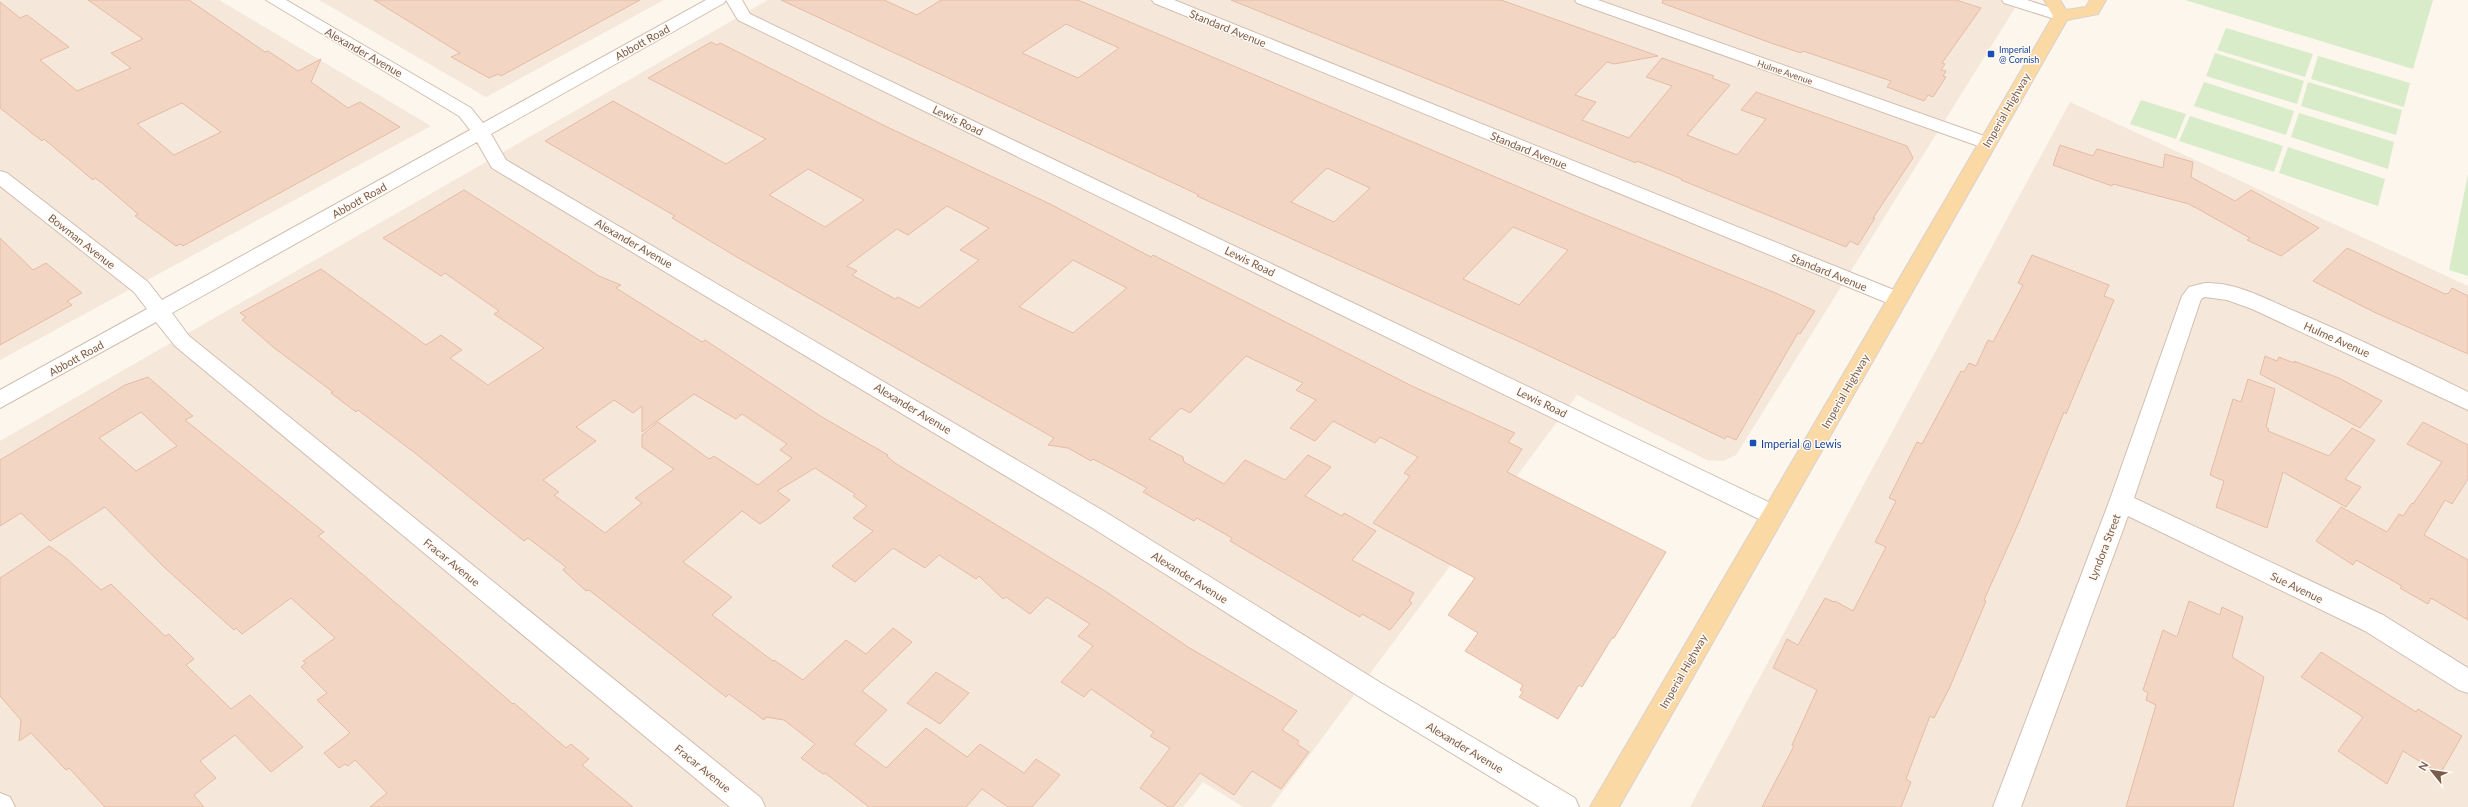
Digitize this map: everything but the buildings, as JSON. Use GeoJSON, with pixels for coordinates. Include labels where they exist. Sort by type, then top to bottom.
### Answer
{"type":"FeatureCollection","features":[{"type":"Feature","properties":{"kind":"main road"},"geometry":{"type":"LineString","coordinates":[[2052,0],[2061,16],[2092,11],[2098,0]]}},
{"type":"Feature","properties":{"kind":"main road","name":"Imperial Highway"},"geometry":{"type":"LineString","coordinates":[[1604,807],[2061,16]]}},
{"type":"Feature","properties":{"kind":"street","name":"Alexander Avenue"},"geometry":{"type":"LineString","coordinates":[[274,0],[466,112],[481,132],[499,164],[1099,520],[1372,691],[1565,807]]}},
{"type":"Feature","properties":{"kind":"street","name":"Abbott Road"},"geometry":{"type":"LineString","coordinates":[[0,400],[718,0]]}},
{"type":"Feature","properties":{"kind":"street","name":"Lewis Road"},"geometry":{"type":"LineString","coordinates":[[734,0],[744,17],[1773,515]]}},
{"type":"Feature","properties":{"kind":"street","name":"Standard Avenue"},"geometry":{"type":"LineString","coordinates":[[1160,0],[1897,299]]}},
{"type":"Feature","properties":{"kind":"street","name":"Hulme Avenue"},"geometry":{"type":"LineString","coordinates":[[1583,0],[1987,143]]}},
{"type":"Feature","properties":{"kind":"street"},"geometry":{"type":"LineString","coordinates":[[2010,0],[2061,16]]}},
{"type":"Feature","properties":{"kind":"street","name":"Bowman Avenue"},"geometry":{"type":"LineString","coordinates":[[0,176],[141,287],[159,312]]}},
{"type":"Feature","properties":{"kind":"street","name":"Hulme Avenue"},"geometry":{"type":"LineString","coordinates":[[2202,290],[2225,292],[2344,340],[2468,402]]}},
{"type":"Feature","properties":{"kind":"street","name":"Lyndora Street"},"geometry":{"type":"LineString","coordinates":[[2007,807],[2121,502],[2192,296],[2202,290]]}},
{"type":"Feature","properties":{"kind":"street","name":"Fracar Avenue"},"geometry":{"type":"LineString","coordinates":[[159,312],[182,341],[751,807]]}},
{"type":"Feature","properties":{"kind":"street","name":"Sue Avenue"},"geometry":{"type":"LineString","coordinates":[[2121,502],[2374,623],[2468,682]]}},
{"type":"Feature","properties":{"kind":"shaded area"},"geometry":{"type":"Polygon","coordinates":[[[0,0],[219,0],[431,126],[0,360],[0,0]]]}},
{"type":"Feature","properties":{"kind":"shaded area"},"geometry":{"type":"Polygon","coordinates":[[[319,0],[664,0],[486,97],[319,0]]]}},
{"type":"Feature","properties":{"kind":"shaded area"},"geometry":{"type":"Polygon","coordinates":[[[768,0],[2020,0],[1736,455],[1723,461],[1707,460],[1577,395],[1271,807],[1243,807],[1203,782],[1183,807],[0,807],[0,441],[768,0]]]}},
{"type":"Feature","properties":{"kind":"shaded area"},"geometry":{"type":"Polygon","coordinates":[[[2070,102],[2468,286],[2468,807],[1690,807],[2070,102]]]}},
{"type":"Feature","properties":{"kind":"green space"},"geometry":{"type":"Polygon","coordinates":[[[2185,0],[2433,0],[2413,69],[2185,0]]]}},
{"type":"Feature","properties":{"kind":"green space"},"geometry":{"type":"Polygon","coordinates":[[[2226,28],[2313,54],[2305,77],[2217,50],[2226,28]]]}},
{"type":"Feature","properties":{"kind":"green space"},"geometry":{"type":"Polygon","coordinates":[[[2215,53],[2304,81],[2297,104],[2206,76],[2215,53]]]}},
{"type":"Feature","properties":{"kind":"green space"},"geometry":{"type":"Polygon","coordinates":[[[2318,56],[2410,83],[2404,107],[2311,79],[2318,56]]]}},
{"type":"Feature","properties":{"kind":"green space"},"geometry":{"type":"Polygon","coordinates":[[[2204,82],[2294,111],[2286,135],[2194,106],[2204,82]]]}},
{"type":"Feature","properties":{"kind":"green space"},"geometry":{"type":"Polygon","coordinates":[[[2308,82],[2402,110],[2396,135],[2301,106],[2308,82]]]}},
{"type":"Feature","properties":{"kind":"green space"},"geometry":{"type":"Polygon","coordinates":[[[2141,100],[2186,114],[2176,139],[2130,124],[2141,100]]]}},
{"type":"Feature","properties":{"kind":"green space"},"geometry":{"type":"Polygon","coordinates":[[[2299,113],[2394,142],[2388,169],[2291,137],[2299,113]]]}},
{"type":"Feature","properties":{"kind":"green space"},"geometry":{"type":"Polygon","coordinates":[[[2190,116],[2283,146],[2274,172],[2179,141],[2190,116]]]}},
{"type":"Feature","properties":{"kind":"green space"},"geometry":{"type":"Polygon","coordinates":[[[2288,147],[2385,179],[2378,206],[2279,173],[2288,147]]]}},
{"type":"Feature","properties":{"kind":"green space"},"geometry":{"type":"Polygon","coordinates":[[[2468,174],[2468,276],[2449,270],[2468,174]]]}},
{"type":"Feature","properties":{"kind":"place","name":"Imperial @ Cornish"},"geometry":{"type":"Point","coordinates":[1991,54]}},
{"type":"Feature","properties":{"kind":"place","name":"Imperial @ Lewis"},"geometry":{"type":"Point","coordinates":[1753,443]}}]}
